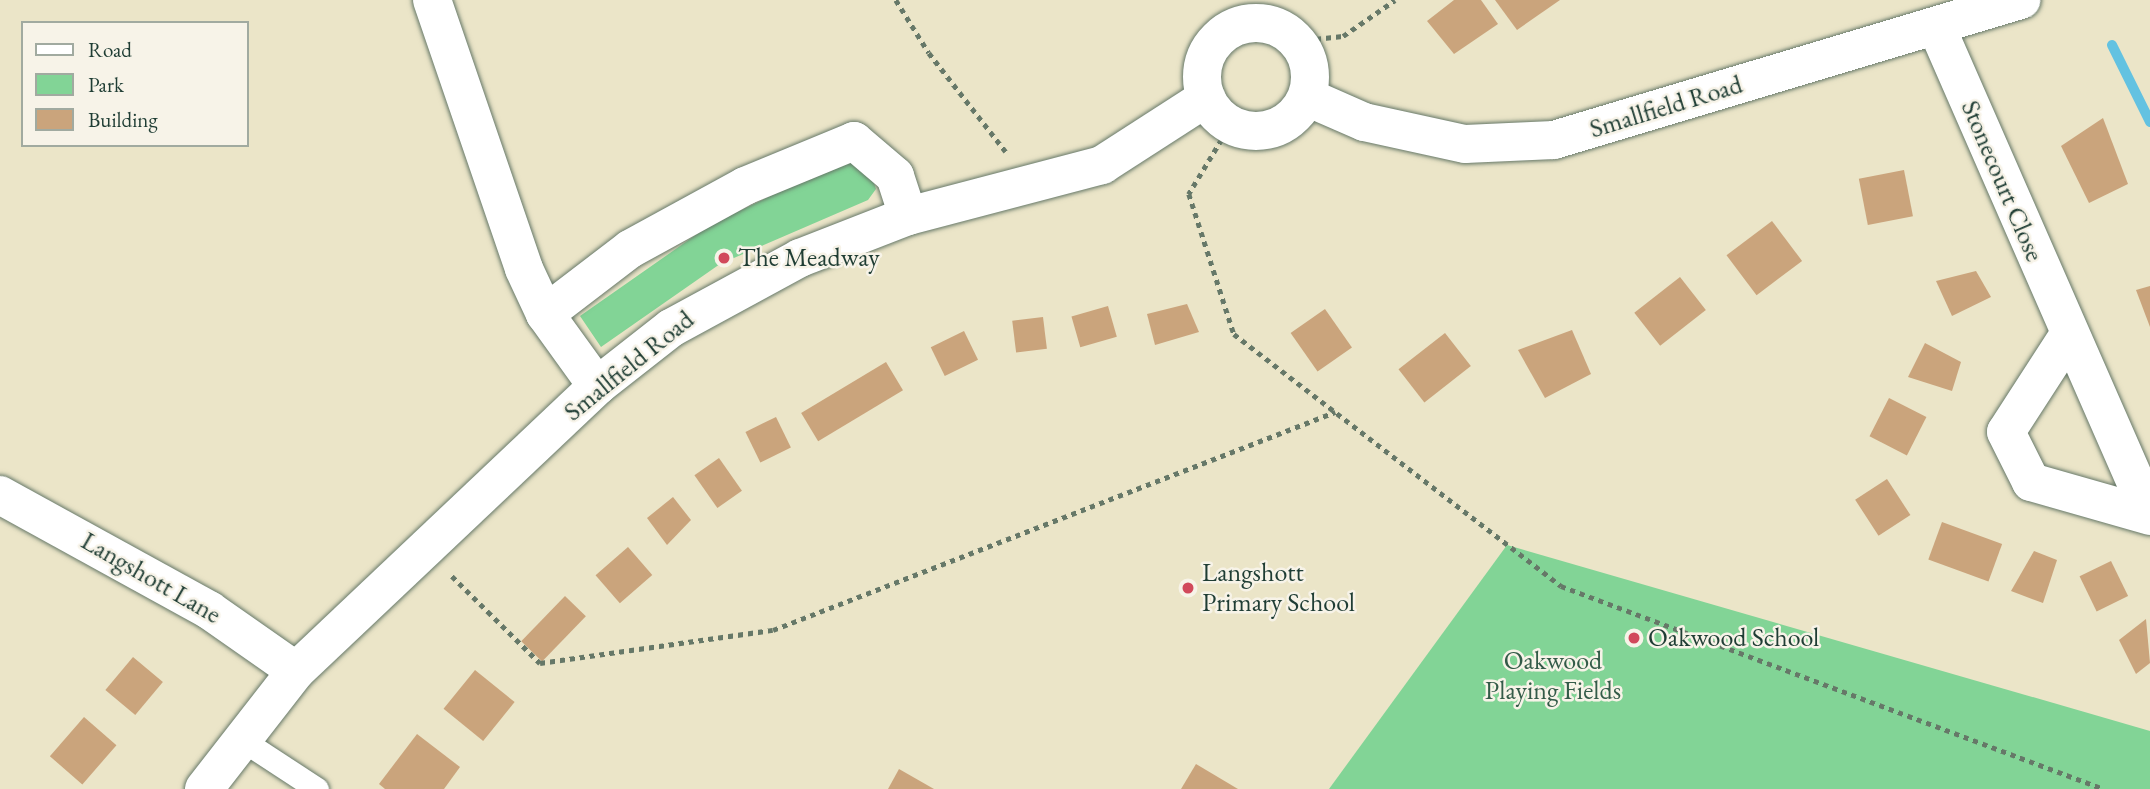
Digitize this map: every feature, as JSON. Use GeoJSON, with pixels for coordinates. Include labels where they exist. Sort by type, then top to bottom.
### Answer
{"type":"FeatureCollection","features":[{"type":"Feature","properties":{"kind":"street"},"geometry":{"type":"LineString","coordinates":[[432,0],[545,314],[597,386]]}},
{"type":"Feature","properties":{"kind":"street","name":"Smallfield Road"},"geometry":{"type":"LineString","coordinates":[[1307,97],[1364,122],[1465,144],[1554,140],[2021,0]]}},
{"type":"Feature","properties":{"kind":"street"},"geometry":{"type":"LineString","coordinates":[[1245,12],[1284,30],[1296,41],[1310,68],[1307,97],[1283,124],[1248,131],[1219,112],[1202,79],[1216,41],[1245,12]]}},
{"type":"Feature","properties":{"kind":"street","name":"Stonecourt Close"},"geometry":{"type":"LineString","coordinates":[[1936,26],[2068,336],[2150,515]]}},
{"type":"Feature","properties":{"kind":"street","name":"Smallfield Road"},"geometry":{"type":"LineString","coordinates":[[204,789],[239,738],[296,671],[424,548],[597,386],[707,306],[800,258],[908,216],[1041,184],[1102,165],[1219,112]]}},
{"type":"Feature","properties":{"kind":"street"},"geometry":{"type":"LineString","coordinates":[[545,314],[631,249],[745,186],[854,141],[895,176],[908,216]]}},
{"type":"Feature","properties":{"kind":"street","name":"Stonecourt Close"},"geometry":{"type":"LineString","coordinates":[[2068,336],[2006,432],[2031,482],[2150,515]]}},
{"type":"Feature","properties":{"kind":"street","name":"Langshott Lane"},"geometry":{"type":"LineString","coordinates":[[0,495],[209,610],[296,671]]}},
{"type":"Feature","properties":{"kind":"lane"},"geometry":{"type":"LineString","coordinates":[[239,738],[317,789]]}},
{"type":"Feature","properties":{"kind":"path"},"geometry":{"type":"LineString","coordinates":[[896,0],[929,53],[1010,157],[1041,184]]}},
{"type":"Feature","properties":{"kind":"path"},"geometry":{"type":"LineString","coordinates":[[1296,41],[1343,36],[1395,0]]}},
{"type":"Feature","properties":{"kind":"path"},"geometry":{"type":"LineString","coordinates":[[1219,112],[1189,194],[1234,334],[1561,586],[2104,789]]}},
{"type":"Feature","properties":{"kind":"path"},"geometry":{"type":"LineString","coordinates":[[424,548],[540,663],[773,630],[1335,412]]}},
{"type":"Feature","properties":{"kind":"green space"},"geometry":{"type":"Polygon","coordinates":[[[850,158],[869,168],[876,189],[868,200],[720,264],[601,347],[580,316],[710,225],[850,158]]]}},
{"type":"Feature","properties":{"kind":"green space","name":"Oakwood Playing Fields"},"geometry":{"type":"Polygon","coordinates":[[[1507,545],[2150,731],[2150,789],[1329,789],[1507,545]]]}},
{"type":"Feature","properties":{"kind":"building"},"geometry":{"type":"Polygon","coordinates":[[[1454,0],[1481,0],[1498,24],[1454,54],[1427,21],[1454,0]]]}},
{"type":"Feature","properties":{"kind":"building"},"geometry":{"type":"Polygon","coordinates":[[[1495,0],[1560,0],[1517,30],[1495,0]]]}},
{"type":"Feature","properties":{"kind":"building"},"geometry":{"type":"Polygon","coordinates":[[[2103,118],[2128,184],[2089,203],[2061,146],[2103,118]]]}},
{"type":"Feature","properties":{"kind":"building"},"geometry":{"type":"Polygon","coordinates":[[[1904,170],[1913,216],[1868,225],[1859,179],[1904,170]]]}},
{"type":"Feature","properties":{"kind":"building"},"geometry":{"type":"Polygon","coordinates":[[[1772,221],[1802,261],[1757,295],[1726,255],[1772,221]]]}},
{"type":"Feature","properties":{"kind":"building"},"geometry":{"type":"Polygon","coordinates":[[[1976,271],[1991,297],[1952,316],[1936,281],[1976,271]]]}},
{"type":"Feature","properties":{"kind":"building"},"geometry":{"type":"Polygon","coordinates":[[[1680,277],[1706,310],[1660,346],[1634,313],[1680,277]]]}},
{"type":"Feature","properties":{"kind":"building"},"geometry":{"type":"Polygon","coordinates":[[[2150,286],[2150,327],[2136,290],[2150,286]]]}},
{"type":"Feature","properties":{"kind":"building"},"geometry":{"type":"Polygon","coordinates":[[[1187,304],[1199,332],[1155,345],[1147,314],[1187,304]]]}},
{"type":"Feature","properties":{"kind":"building"},"geometry":{"type":"Polygon","coordinates":[[[1108,306],[1117,337],[1080,347],[1071,316],[1108,306]]]}},
{"type":"Feature","properties":{"kind":"building"},"geometry":{"type":"Polygon","coordinates":[[[1325,309],[1352,348],[1318,372],[1291,333],[1325,309]]]}},
{"type":"Feature","properties":{"kind":"building"},"geometry":{"type":"Polygon","coordinates":[[[1043,317],[1047,349],[1016,353],[1012,321],[1043,317]]]}},
{"type":"Feature","properties":{"kind":"building"},"geometry":{"type":"Polygon","coordinates":[[[1572,330],[1591,374],[1545,398],[1518,350],[1572,330]]]}},
{"type":"Feature","properties":{"kind":"building"},"geometry":{"type":"Polygon","coordinates":[[[964,331],[978,360],[945,376],[931,347],[964,331]]]}},
{"type":"Feature","properties":{"kind":"building"},"geometry":{"type":"Polygon","coordinates":[[[1445,333],[1471,366],[1424,402],[1399,369],[1445,333]]]}},
{"type":"Feature","properties":{"kind":"building"},"geometry":{"type":"Polygon","coordinates":[[[1925,343],[1961,362],[1952,391],[1908,377],[1925,343]]]}},
{"type":"Feature","properties":{"kind":"building"},"geometry":{"type":"Polygon","coordinates":[[[886,362],[903,390],[818,441],[801,413],[886,362]]]}},
{"type":"Feature","properties":{"kind":"building"},"geometry":{"type":"Polygon","coordinates":[[[1889,398],[1926,417],[1907,455],[1869,436],[1889,398]]]}},
{"type":"Feature","properties":{"kind":"building"},"geometry":{"type":"Polygon","coordinates":[[[776,417],[791,448],[760,462],[745,432],[776,417]]]}},
{"type":"Feature","properties":{"kind":"building"},"geometry":{"type":"Polygon","coordinates":[[[719,458],[742,491],[717,508],[694,475],[719,458]]]}},
{"type":"Feature","properties":{"kind":"building"},"geometry":{"type":"Polygon","coordinates":[[[1887,479],[1910,515],[1879,536],[1855,500],[1887,479]]]}},
{"type":"Feature","properties":{"kind":"building"},"geometry":{"type":"Polygon","coordinates":[[[673,497],[691,520],[667,545],[647,518],[673,497]]]}},
{"type":"Feature","properties":{"kind":"building"},"geometry":{"type":"Polygon","coordinates":[[[1942,522],[2002,544],[1988,581],[1928,560],[1942,522]]]}},
{"type":"Feature","properties":{"kind":"building"},"geometry":{"type":"Polygon","coordinates":[[[628,547],[652,575],[620,603],[596,575],[628,547]]]}},
{"type":"Feature","properties":{"kind":"building"},"geometry":{"type":"Polygon","coordinates":[[[2034,551],[2057,560],[2043,603],[2011,591],[2034,551]]]}},
{"type":"Feature","properties":{"kind":"building"},"geometry":{"type":"Polygon","coordinates":[[[2111,561],[2128,596],[2097,611],[2080,576],[2111,561]]]}},
{"type":"Feature","properties":{"kind":"building"},"geometry":{"type":"Polygon","coordinates":[[[565,596],[586,616],[542,661],[521,641],[565,596]]]}},
{"type":"Feature","properties":{"kind":"building"},"geometry":{"type":"Polygon","coordinates":[[[2146,619],[2150,663],[2136,674],[2119,640],[2146,619]]]}},
{"type":"Feature","properties":{"kind":"building"},"geometry":{"type":"Polygon","coordinates":[[[133,657],[163,682],[135,715],[105,690],[133,657]]]}},
{"type":"Feature","properties":{"kind":"building"},"geometry":{"type":"Polygon","coordinates":[[[475,670],[515,702],[483,741],[444,709],[475,670]]]}},
{"type":"Feature","properties":{"kind":"building"},"geometry":{"type":"Polygon","coordinates":[[[84,717],[116,745],[82,784],[50,756],[84,717]]]}},
{"type":"Feature","properties":{"kind":"building"},"geometry":{"type":"Polygon","coordinates":[[[417,734],[460,767],[444,789],[385,789],[379,784],[417,734]]]}},
{"type":"Feature","properties":{"kind":"building"},"geometry":{"type":"Polygon","coordinates":[[[1196,764],[1238,789],[1181,789],[1196,764]]]}},
{"type":"Feature","properties":{"kind":"building"},"geometry":{"type":"Polygon","coordinates":[[[899,769],[934,789],[888,789],[899,769]]]}},
{"type":"Feature","properties":{"kind":"waterway"},"geometry":{"type":"LineString","coordinates":[[2112,45],[2150,122]]}},
{"type":"Feature","properties":{"kind":"place","name":"The Meadway"},"geometry":{"type":"Point","coordinates":[724,258]}},
{"type":"Feature","properties":{"kind":"place","name":"Langshott Primary School"},"geometry":{"type":"Point","coordinates":[1188,588]}},
{"type":"Feature","properties":{"kind":"place","name":"Oakwood School"},"geometry":{"type":"Point","coordinates":[1634,638]}}]}
